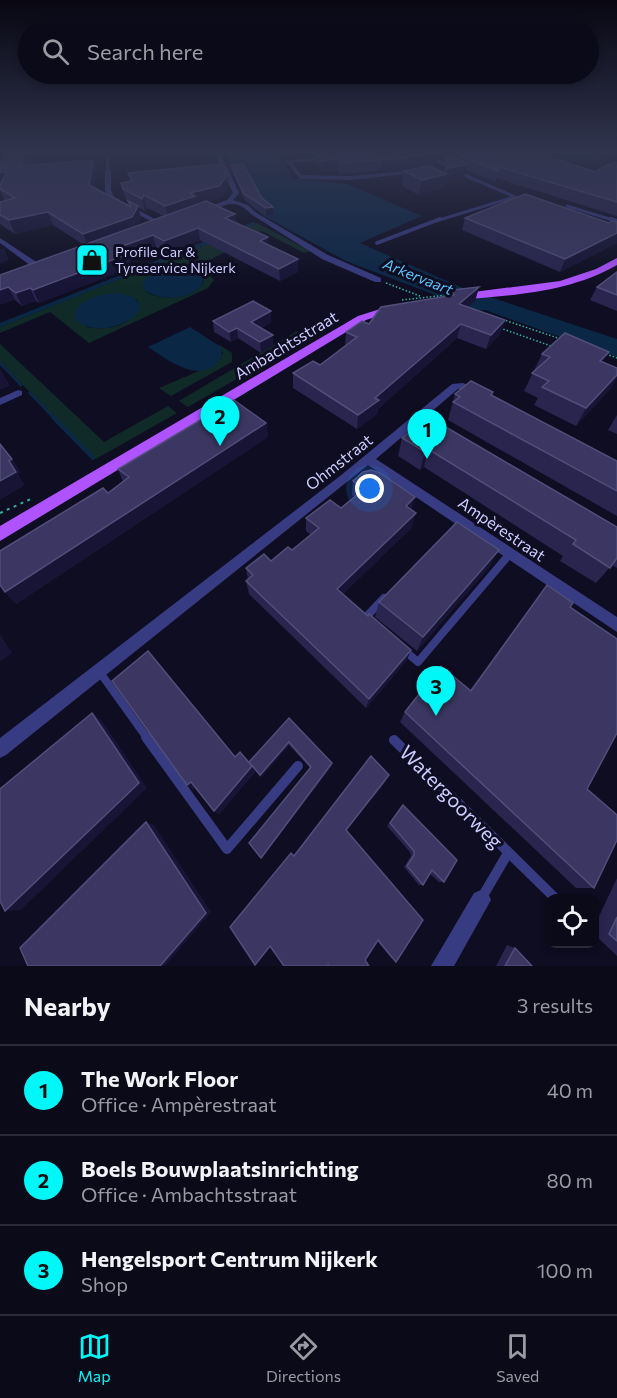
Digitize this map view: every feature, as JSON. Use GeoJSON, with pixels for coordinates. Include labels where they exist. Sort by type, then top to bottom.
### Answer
{"type":"FeatureCollection","features":[{"type":"Feature","properties":{"kind":"main road","name":"Ambachtsstraat"},"geometry":{"type":"LineString","coordinates":[[0,534],[362,318],[429,299],[560,284],[589,276],[617,261]]}},
{"type":"Feature","properties":{"kind":"street"},"geometry":{"type":"LineString","coordinates":[[111,197],[162,225]]}},
{"type":"Feature","properties":{"kind":"street"},"geometry":{"type":"LineString","coordinates":[[192,214],[229,201],[232,197]]}},
{"type":"Feature","properties":{"kind":"street"},"geometry":{"type":"LineString","coordinates":[[514,197],[541,206]]}},
{"type":"Feature","properties":{"kind":"street"},"geometry":{"type":"LineString","coordinates":[[229,201],[246,206],[253,213],[325,257],[378,280]]}},
{"type":"Feature","properties":{"kind":"street"},"geometry":{"type":"LineString","coordinates":[[151,229],[172,222]]}},
{"type":"Feature","properties":{"kind":"street"},"geometry":{"type":"LineString","coordinates":[[0,240],[41,269]]}},
{"type":"Feature","properties":{"kind":"street"},"geometry":{"type":"LineString","coordinates":[[31,273],[52,265]]}},
{"type":"Feature","properties":{"kind":"street","name":"Ohmstraat"},"geometry":{"type":"LineString","coordinates":[[0,749],[369,460],[456,386],[463,386],[494,401]]}},
{"type":"Feature","properties":{"kind":"street"},"geometry":{"type":"LineString","coordinates":[[0,402],[18,393]]}},
{"type":"Feature","properties":{"kind":"street","name":"Ampèrestraat"},"geometry":{"type":"LineString","coordinates":[[369,460],[456,525],[510,554],[617,625]]}},
{"type":"Feature","properties":{"kind":"street","name":"Watergoorweg"},"geometry":{"type":"LineString","coordinates":[[442,966],[481,900]]}},
{"type":"Feature","properties":{"kind":"lane"},"geometry":{"type":"LineString","coordinates":[[377,243],[446,217],[514,197]]}},
{"type":"Feature","properties":{"kind":"lane"},"geometry":{"type":"LineString","coordinates":[[567,206],[617,222]]}},
{"type":"Feature","properties":{"kind":"lane"},"geometry":{"type":"LineString","coordinates":[[608,229],[617,222]]}},
{"type":"Feature","properties":{"kind":"lane"},"geometry":{"type":"LineString","coordinates":[[401,647],[418,662],[510,554]]}},
{"type":"Feature","properties":{"kind":"lane"},"geometry":{"type":"LineString","coordinates":[[375,624],[366,617],[389,593]]}},
{"type":"Feature","properties":{"kind":"lane"},"geometry":{"type":"LineString","coordinates":[[98,670],[227,849],[298,766]]}},
{"type":"Feature","properties":{"kind":"lane","name":"Watergoorweg"},"geometry":{"type":"LineString","coordinates":[[394,740],[551,894]]}},
{"type":"Feature","properties":{"kind":"lane","name":"Watergoorweg"},"geometry":{"type":"LineString","coordinates":[[481,900],[508,853]]}},
{"type":"Feature","properties":{"kind":"path"},"geometry":{"type":"LineString","coordinates":[[378,280],[429,299]]}},
{"type":"Feature","properties":{"kind":"path"},"geometry":{"type":"LineString","coordinates":[[484,318],[483,314],[561,339]]}},
{"type":"Feature","properties":{"kind":"path"},"geometry":{"type":"LineString","coordinates":[[498,327],[551,346]]}},
{"type":"Feature","properties":{"kind":"path"},"geometry":{"type":"LineString","coordinates":[[606,354],[617,358]]}},
{"type":"Feature","properties":{"kind":"green space"},"geometry":{"type":"Polygon","coordinates":[[[257,223],[310,251],[304,253],[262,231],[222,248],[227,251],[201,267],[214,280],[208,288],[89,343],[50,312],[0,333],[0,327],[257,223]],[[174,268],[155,272],[143,282],[148,293],[162,297],[178,297],[193,292],[204,282],[201,274],[191,269],[174,268]],[[95,297],[85,302],[87,327],[111,327],[126,322],[137,311],[140,304],[136,299],[95,297]]]}},
{"type":"Feature","properties":{"kind":"green space"},"geometry":{"type":"Polygon","coordinates":[[[297,331],[309,337],[188,407],[179,401],[297,331]]]}},
{"type":"Feature","properties":{"kind":"green space"},"geometry":{"type":"Polygon","coordinates":[[[0,344],[104,442],[168,406],[177,413],[96,459],[0,362],[0,344]]]}},
{"type":"Feature","properties":{"kind":"green space"},"geometry":{"type":"Polygon","coordinates":[[[218,344],[232,353],[232,362],[171,396],[159,388],[213,365],[223,353],[218,344]]]}},
{"type":"Feature","properties":{"kind":"water","name":"Arkervaart"},"geometry":{"type":"Polygon","coordinates":[[[248,197],[378,197],[422,216],[360,243],[463,288],[617,339],[617,357],[485,310],[477,311],[346,261],[264,216],[253,207],[248,197]]]}},
{"type":"Feature","properties":{"kind":"water"},"geometry":{"type":"Polygon","coordinates":[[[253,222],[257,224],[0,327],[0,323],[253,222]]]}},
{"type":"Feature","properties":{"kind":"water"},"geometry":{"type":"Polygon","coordinates":[[[181,267],[201,274],[204,279],[194,292],[167,298],[149,293],[143,288],[143,282],[155,272],[181,267]]]}},
{"type":"Feature","properties":{"kind":"water"},"geometry":{"type":"Polygon","coordinates":[[[118,293],[133,297],[140,304],[139,311],[126,322],[109,328],[100,328],[83,325],[76,320],[75,311],[84,302],[100,295],[118,293]]]}},
{"type":"Feature","properties":{"kind":"water"},"geometry":{"type":"Polygon","coordinates":[[[190,327],[221,347],[222,355],[215,365],[206,370],[186,369],[165,359],[148,347],[190,327]]]}},
{"type":"Feature","properties":{"kind":"building"},"geometry":{"type":"Polygon","coordinates":[[[112,197],[131,207],[128,201],[138,206],[132,217],[83,234],[48,212],[9,220],[0,215],[0,202],[15,198],[112,197]]]}},
{"type":"Feature","properties":{"kind":"building"},"geometry":{"type":"Polygon","coordinates":[[[148,197],[192,197],[165,206],[148,197]]]}},
{"type":"Feature","properties":{"kind":"building"},"geometry":{"type":"Polygon","coordinates":[[[249,197],[261,197],[273,207],[266,208],[249,197]]]}},
{"type":"Feature","properties":{"kind":"building"},"geometry":{"type":"Polygon","coordinates":[[[517,197],[534,197],[609,223],[617,222],[617,233],[565,259],[465,218],[517,197]]]}},
{"type":"Feature","properties":{"kind":"building"},"geometry":{"type":"Polygon","coordinates":[[[600,197],[617,197],[617,202],[600,197]]]}},
{"type":"Feature","properties":{"kind":"building"},"geometry":{"type":"Polygon","coordinates":[[[206,201],[235,214],[225,218],[268,237],[260,241],[298,259],[279,269],[198,228],[164,241],[153,235],[117,248],[128,254],[33,290],[30,288],[16,293],[8,287],[0,290],[0,275],[206,201]]]}},
{"type":"Feature","properties":{"kind":"building"},"geometry":{"type":"Polygon","coordinates":[[[617,272],[617,295],[597,287],[617,272]]]}},
{"type":"Feature","properties":{"kind":"building"},"geometry":{"type":"Polygon","coordinates":[[[479,287],[459,304],[505,320],[491,335],[461,324],[375,398],[379,400],[358,415],[293,373],[313,361],[320,365],[357,337],[346,332],[362,321],[369,324],[381,307],[454,295],[451,290],[479,287]]]}},
{"type":"Feature","properties":{"kind":"building"},"geometry":{"type":"Polygon","coordinates":[[[253,301],[271,311],[251,322],[273,335],[260,342],[237,328],[229,332],[213,321],[253,301]]]}},
{"type":"Feature","properties":{"kind":"building"},"geometry":{"type":"Polygon","coordinates":[[[565,333],[609,352],[600,361],[617,368],[617,375],[586,408],[542,387],[549,381],[532,373],[550,357],[542,354],[565,333]]]}},
{"type":"Feature","properties":{"kind":"building"},"geometry":{"type":"Polygon","coordinates":[[[471,381],[493,392],[491,395],[617,461],[617,491],[453,402],[460,397],[455,394],[471,381]]]}},
{"type":"Feature","properties":{"kind":"building"},"geometry":{"type":"Polygon","coordinates":[[[234,400],[266,423],[5,592],[0,585],[0,551],[103,488],[108,493],[129,477],[118,469],[234,400]]]}},
{"type":"Feature","properties":{"kind":"building"},"geometry":{"type":"Polygon","coordinates":[[[432,419],[617,527],[617,558],[610,568],[573,544],[576,540],[428,449],[425,452],[402,438],[421,422],[425,425],[432,419]]]}},
{"type":"Feature","properties":{"kind":"building"},"geometry":{"type":"Polygon","coordinates":[[[0,444],[12,459],[9,461],[16,472],[0,481],[0,444]]]}},
{"type":"Feature","properties":{"kind":"building"},"geometry":{"type":"Polygon","coordinates":[[[371,470],[380,473],[415,497],[406,506],[416,513],[337,589],[411,650],[369,699],[246,581],[253,575],[246,568],[264,554],[271,561],[288,547],[292,550],[319,528],[306,518],[330,500],[341,508],[364,489],[353,481],[363,472],[371,470]]]}},
{"type":"Feature","properties":{"kind":"building"},"geometry":{"type":"Polygon","coordinates":[[[457,522],[499,550],[423,637],[379,602],[457,522]]]}},
{"type":"Feature","properties":{"kind":"building"},"geometry":{"type":"Polygon","coordinates":[[[547,585],[573,603],[570,607],[617,639],[617,733],[587,789],[617,815],[617,840],[594,888],[405,712],[441,666],[471,691],[547,585]]]}},
{"type":"Feature","properties":{"kind":"building"},"geometry":{"type":"Polygon","coordinates":[[[148,651],[235,757],[240,752],[252,766],[214,811],[191,782],[187,785],[112,681],[148,651]]]}},
{"type":"Feature","properties":{"kind":"building"},"geometry":{"type":"Polygon","coordinates":[[[92,713],[139,783],[5,911],[0,901],[0,789],[92,713]]]}},
{"type":"Feature","properties":{"kind":"building"},"geometry":{"type":"Polygon","coordinates":[[[289,718],[332,763],[261,858],[249,843],[311,767],[289,742],[260,775],[249,762],[289,718]]]}},
{"type":"Feature","properties":{"kind":"building"},"geometry":{"type":"Polygon","coordinates":[[[371,756],[389,775],[346,830],[423,920],[396,962],[378,940],[365,960],[369,966],[284,966],[270,946],[255,965],[230,927],[291,853],[294,856],[371,756]]]}},
{"type":"Feature","properties":{"kind":"building"},"geometry":{"type":"Polygon","coordinates":[[[403,805],[457,860],[444,882],[432,870],[423,885],[407,866],[414,851],[390,823],[403,805]]]}},
{"type":"Feature","properties":{"kind":"building"},"geometry":{"type":"Polygon","coordinates":[[[146,822],[206,913],[160,966],[28,966],[20,948],[146,822]]]}},
{"type":"Feature","properties":{"kind":"building"},"geometry":{"type":"Polygon","coordinates":[[[617,917],[617,941],[609,934],[617,917]]]}},
{"type":"Feature","properties":{"kind":"building"},"geometry":{"type":"Polygon","coordinates":[[[515,948],[532,966],[505,966],[515,948]]]}},
{"type":"Feature","properties":{"kind":"waterway"},"geometry":{"type":"LineString","coordinates":[[0,363],[21,385]]}},
{"type":"Feature","properties":{"kind":"waterway"},"geometry":{"type":"LineString","coordinates":[[30,393],[54,418]]}},
{"type":"Feature","properties":{"kind":"waterway"},"geometry":{"type":"LineString","coordinates":[[53,417],[93,458]]}},
{"type":"Feature","properties":{"kind":"place","name":"Profile Car & Tyreservice Nijkerk"},"geometry":{"type":"Point","coordinates":[92,260]}},
{"type":"Feature","properties":{"kind":"place","name":"Boels Bouwplaatsinrichting"},"geometry":{"type":"Point","coordinates":[220,446]}},
{"type":"Feature","properties":{"kind":"place","name":"The Work Floor"},"geometry":{"type":"Point","coordinates":[427,459]}},
{"type":"Feature","properties":{"kind":"place","name":"Hengelsport Centrum Nijkerk"},"geometry":{"type":"Point","coordinates":[436,716]}}]}
